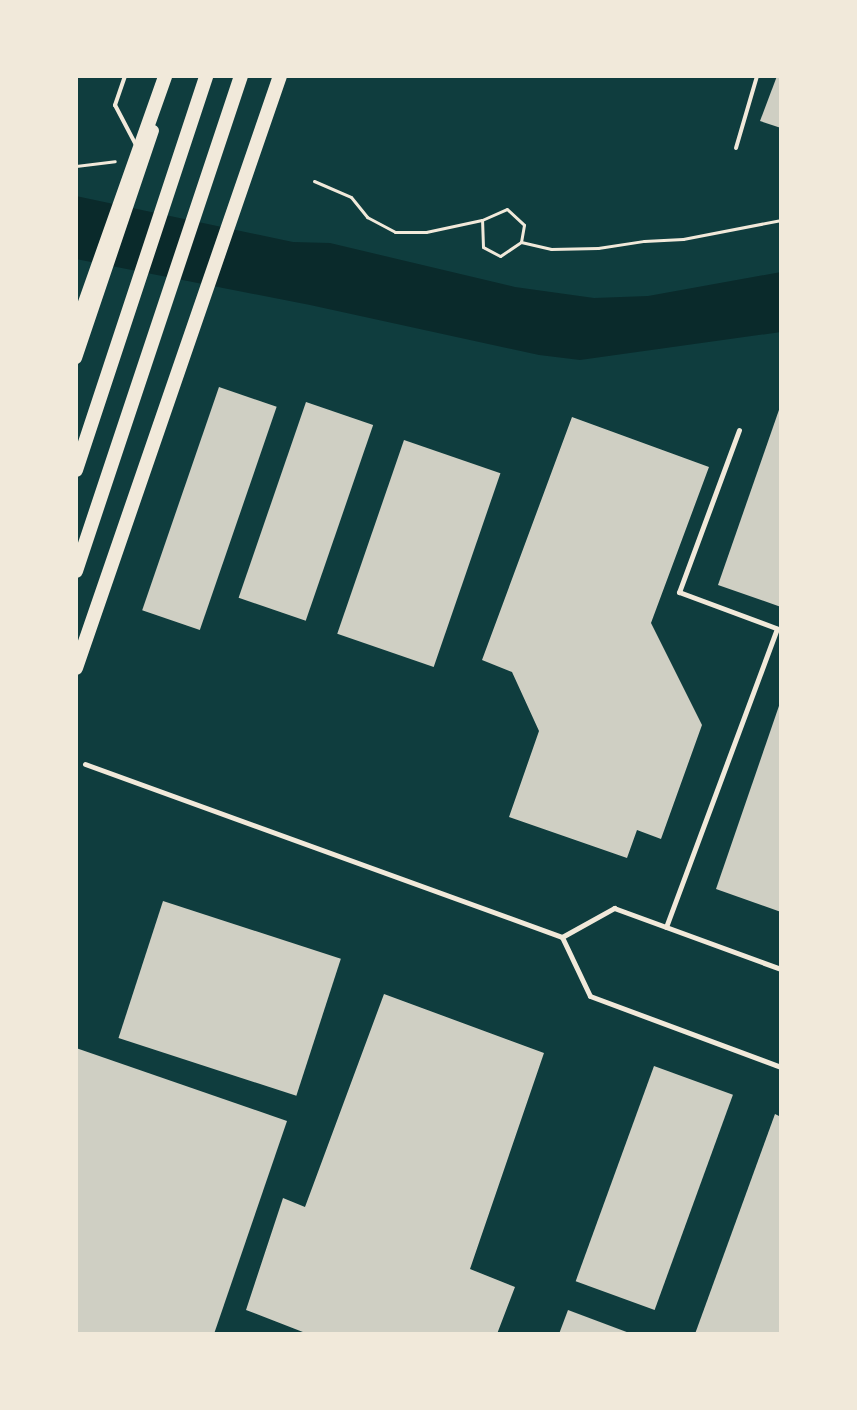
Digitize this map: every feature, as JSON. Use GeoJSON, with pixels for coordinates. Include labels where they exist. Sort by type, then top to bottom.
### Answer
{"type":"FeatureCollection","features":[{"type":"Feature","properties":{"kind":"highway"},"geometry":{"type":"LineString","coordinates":[[76,328],[165,76]]}},
{"type":"Feature","properties":{"kind":"highway"},"geometry":{"type":"LineString","coordinates":[[76,470],[206,76]]}},
{"type":"Feature","properties":{"kind":"highway"},"geometry":{"type":"LineString","coordinates":[[76,571],[241,76]]}},
{"type":"Feature","properties":{"kind":"highway"},"geometry":{"type":"LineString","coordinates":[[76,668],[280,76]]}},
{"type":"Feature","properties":{"kind":"main road"},"geometry":{"type":"LineString","coordinates":[[76,358],[171,76]]}},
{"type":"Feature","properties":{"kind":"main road"},"geometry":{"type":"LineString","coordinates":[[76,668],[81,643],[274,76]]}},
{"type":"Feature","properties":{"kind":"street"},"geometry":{"type":"LineString","coordinates":[[666,927],[779,629],[679,592],[738,430]]}},
{"type":"Feature","properties":{"kind":"street"},"geometry":{"type":"LineString","coordinates":[[86,764],[562,937],[590,996],[781,1067]]}},
{"type":"Feature","properties":{"kind":"street"},"geometry":{"type":"LineString","coordinates":[[562,937],[614,908],[781,969]]}},
{"type":"Feature","properties":{"kind":"lane"},"geometry":{"type":"LineString","coordinates":[[125,76],[115,105],[144,158]]}},
{"type":"Feature","properties":{"kind":"lane"},"geometry":{"type":"LineString","coordinates":[[736,148],[757,76]]}},
{"type":"Feature","properties":{"kind":"path"},"geometry":{"type":"LineString","coordinates":[[76,166],[144,158]]}},
{"type":"Feature","properties":{"kind":"path"},"geometry":{"type":"LineString","coordinates":[[314,181],[351,198],[367,218],[395,232],[426,232],[482,220],[507,209],[524,224],[521,242]]}},
{"type":"Feature","properties":{"kind":"path"},"geometry":{"type":"LineString","coordinates":[[482,220],[483,247],[500,256],[521,242],[551,248],[598,248],[683,239],[781,220]]}},
{"type":"Feature","properties":{"kind":"water"},"geometry":{"type":"Polygon","coordinates":[[[76,196],[293,242],[330,243],[515,287],[594,298],[648,296],[781,272],[781,332],[580,360],[539,355],[310,305],[76,259],[76,196]]]}},
{"type":"Feature","properties":{"kind":"building"},"geometry":{"type":"Polygon","coordinates":[[[777,76],[781,76],[781,128],[760,121],[777,76]]]}},
{"type":"Feature","properties":{"kind":"building"},"geometry":{"type":"Polygon","coordinates":[[[219,387],[277,407],[200,630],[142,610],[219,387]]]}},
{"type":"Feature","properties":{"kind":"building"},"geometry":{"type":"Polygon","coordinates":[[[306,402],[373,425],[306,621],[239,598],[306,402]]]}},
{"type":"Feature","properties":{"kind":"building"},"geometry":{"type":"Polygon","coordinates":[[[781,407],[781,607],[718,585],[781,407]]]}},
{"type":"Feature","properties":{"kind":"building"},"geometry":{"type":"Polygon","coordinates":[[[572,417],[709,467],[651,623],[702,725],[661,839],[637,830],[627,858],[509,817],[539,731],[512,672],[482,660],[572,417]]]}},
{"type":"Feature","properties":{"kind":"building"},"geometry":{"type":"Polygon","coordinates":[[[404,440],[500,473],[434,667],[337,634],[404,440]]]}},
{"type":"Feature","properties":{"kind":"building"},"geometry":{"type":"Polygon","coordinates":[[[781,703],[781,912],[716,889],[781,703]]]}},
{"type":"Feature","properties":{"kind":"building"},"geometry":{"type":"Polygon","coordinates":[[[163,901],[341,959],[296,1096],[119,1038],[163,901]]]}},
{"type":"Feature","properties":{"kind":"building"},"geometry":{"type":"Polygon","coordinates":[[[384,994],[544,1053],[470,1269],[515,1287],[497,1334],[308,1334],[246,1310],[283,1198],[305,1207],[384,994]]]}},
{"type":"Feature","properties":{"kind":"building"},"geometry":{"type":"Polygon","coordinates":[[[76,1048],[287,1121],[214,1334],[76,1334],[76,1048]]]}},
{"type":"Feature","properties":{"kind":"building"},"geometry":{"type":"Polygon","coordinates":[[[654,1066],[733,1095],[655,1310],[576,1281],[654,1066]]]}},
{"type":"Feature","properties":{"kind":"building"},"geometry":{"type":"Polygon","coordinates":[[[775,1114],[781,1117],[781,1334],[695,1334],[775,1114]]]}},
{"type":"Feature","properties":{"kind":"building"},"geometry":{"type":"Polygon","coordinates":[[[568,1310],[632,1334],[559,1334],[568,1310]]]}}]}
